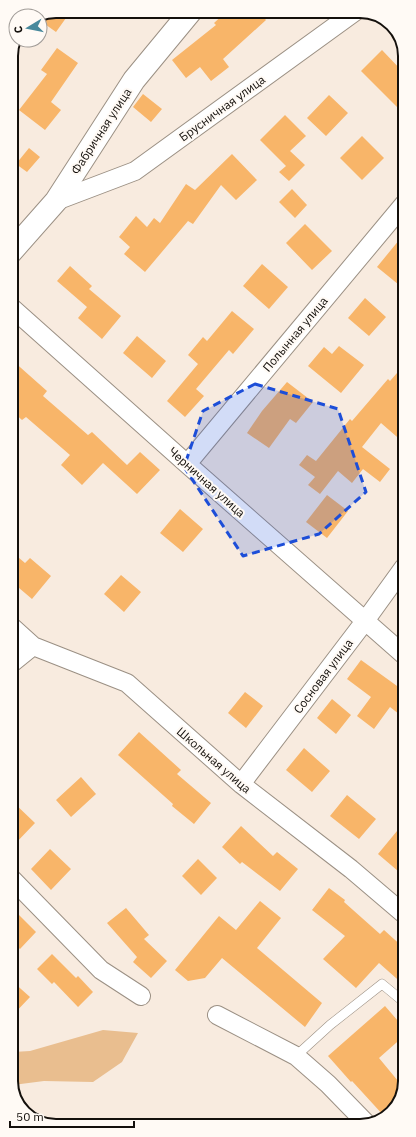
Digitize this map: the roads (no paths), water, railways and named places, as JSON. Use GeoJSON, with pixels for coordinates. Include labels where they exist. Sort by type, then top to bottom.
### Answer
{"type":"FeatureCollection","features":[{"type":"Feature","properties":{"kind":"street","name":"Фабричная улица"},"geometry":{"type":"LineString","coordinates":[[18,244],[56,201],[134,80],[185,18]]}},
{"type":"Feature","properties":{"kind":"street","name":"Брусничная улица"},"geometry":{"type":"LineString","coordinates":[[56,201],[135,171],[346,18]]}},
{"type":"Feature","properties":{"kind":"street","name":"Полынная улица"},"geometry":{"type":"LineString","coordinates":[[187,464],[398,211]]}},
{"type":"Feature","properties":{"kind":"street","name":"Черничная улица"},"geometry":{"type":"LineString","coordinates":[[18,312],[398,650]]}},
{"type":"Feature","properties":{"kind":"street","name":"Сосновая улица"},"geometry":{"type":"LineString","coordinates":[[241,784],[365,622],[398,575]]}},
{"type":"Feature","properties":{"kind":"street","name":"Школьная улица"},"geometry":{"type":"LineString","coordinates":[[18,632],[33,646],[127,683],[241,784],[351,869],[398,909]]}},
{"type":"Feature","properties":{"kind":"street"},"geometry":{"type":"LineString","coordinates":[[18,658],[33,646]]}},
{"type":"Feature","properties":{"kind":"street"},"geometry":{"type":"LineString","coordinates":[[18,885],[101,970],[141,996]]}},
{"type":"Feature","properties":{"kind":"street"},"geometry":{"type":"LineString","coordinates":[[217,1014],[296,1056],[328,1084],[362,1119]]}},
{"type":"Feature","properties":{"kind":"lane"},"geometry":{"type":"LineString","coordinates":[[296,1056],[330,1025],[382,984],[398,997]]}}]}
